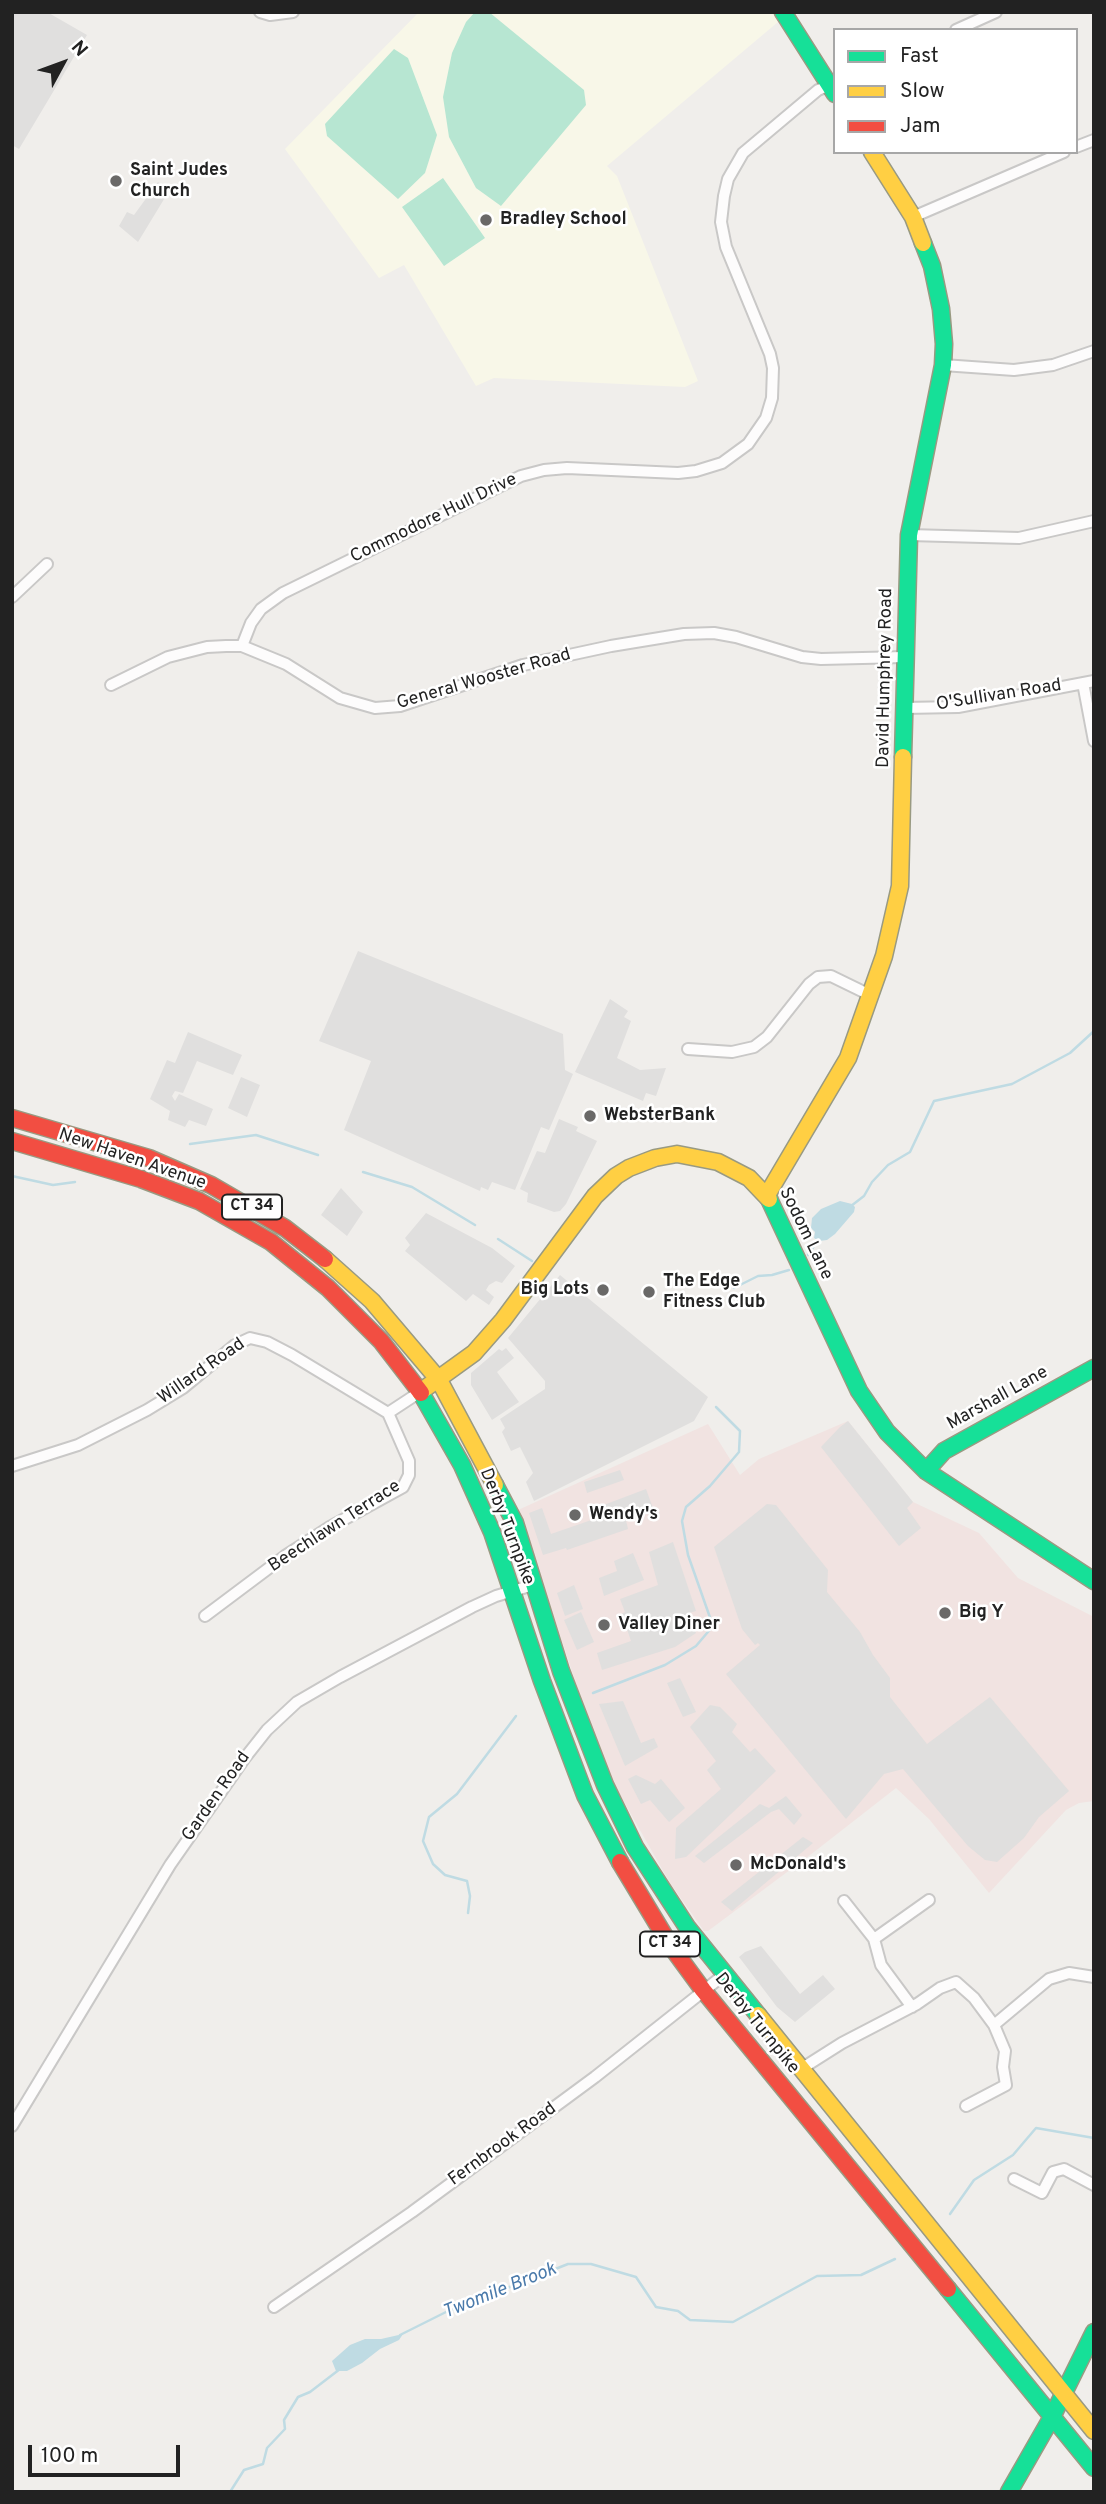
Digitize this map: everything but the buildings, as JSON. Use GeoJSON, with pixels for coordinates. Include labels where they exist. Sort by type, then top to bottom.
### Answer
{"type":"FeatureCollection","features":[{"type":"Feature","properties":{"kind":"main road"},"geometry":{"type":"LineString","coordinates":[[783,12],[833,88]]}},
{"type":"Feature","properties":{"kind":"main road","name":"David Humphrey Road"},"geometry":{"type":"LineString","coordinates":[[766,1195],[848,1058],[884,956],[900,886],[909,535],[943,365],[942,309],[932,266],[913,218],[873,154]]}},
{"type":"Feature","properties":{"kind":"main road","name":"New Haven Avenue"},"geometry":{"type":"LineString","coordinates":[[12,1118],[149,1158],[211,1185],[250,1206],[285,1228],[352,1282],[400,1332],[439,1380]]}},
{"type":"Feature","properties":{"kind":"main road","name":"New Haven Avenue"},"geometry":{"type":"LineString","coordinates":[[12,1140],[141,1179],[199,1201],[271,1242],[311,1273],[381,1340],[420,1392]]}},
{"type":"Feature","properties":{"kind":"main road","name":"Sodom Lane"},"geometry":{"type":"LineString","coordinates":[[420,1392],[474,1353],[503,1320],[610,1181],[629,1168],[655,1158],[677,1154],[719,1162],[749,1178],[766,1195],[859,1391],[887,1432],[926,1471],[1094,1581]]}},
{"type":"Feature","properties":{"kind":"main road","name":"Marshall Lane"},"geometry":{"type":"LineString","coordinates":[[926,1471],[944,1451],[1094,1368]]}},
{"type":"Feature","properties":{"kind":"main road","name":"Derby Turnpike"},"geometry":{"type":"LineString","coordinates":[[439,1380],[515,1523],[561,1671],[605,1785],[641,1858],[676,1913],[1094,2431]]}},
{"type":"Feature","properties":{"kind":"main road","name":"Derby Turnpike"},"geometry":{"type":"LineString","coordinates":[[420,1392],[462,1465],[492,1532],[508,1584],[585,1795],[616,1856],[685,1966],[1094,2468]]}},
{"type":"Feature","properties":{"kind":"main road"},"geometry":{"type":"LineString","coordinates":[[508,1584],[531,1577]]}},
{"type":"Feature","properties":{"kind":"main road"},"geometry":{"type":"LineString","coordinates":[[685,1966],[706,1950]]}},
{"type":"Feature","properties":{"kind":"main road"},"geometry":{"type":"LineString","coordinates":[[1009,2492],[1052,2417],[1094,2332]]}},
{"type":"Feature","properties":{"kind":"street"},"geometry":{"type":"LineString","coordinates":[[260,12],[270,15],[293,12]]}},
{"type":"Feature","properties":{"kind":"street"},"geometry":{"type":"LineString","coordinates":[[960,28],[996,12]]}},
{"type":"Feature","properties":{"kind":"street","name":"Commodore Hull Drive"},"geometry":{"type":"LineString","coordinates":[[242,646],[251,623],[261,609],[283,593],[521,476],[567,468],[678,473],[696,471],[722,463],[748,444],[766,418],[772,398],[773,368],[726,247],[721,222],[724,196],[734,167],[743,153],[818,90],[833,88]]}},
{"type":"Feature","properties":{"kind":"street"},"geometry":{"type":"LineString","coordinates":[[913,218],[1059,154]]}},
{"type":"Feature","properties":{"kind":"street"},"geometry":{"type":"LineString","coordinates":[[943,365],[1014,370],[1053,365],[1094,351]]}},
{"type":"Feature","properties":{"kind":"street"},"geometry":{"type":"LineString","coordinates":[[909,535],[1019,538],[1094,521]]}},
{"type":"Feature","properties":{"kind":"street"},"geometry":{"type":"LineString","coordinates":[[12,597],[47,564]]}},
{"type":"Feature","properties":{"kind":"street","name":"General Wooster Road"},"geometry":{"type":"LineString","coordinates":[[242,646],[286,664],[340,698],[375,708],[400,706],[523,665],[684,634],[714,633],[736,637],[802,657],[821,659],[904,657]]}},
{"type":"Feature","properties":{"kind":"street"},"geometry":{"type":"LineString","coordinates":[[111,685],[168,657],[207,647],[242,646]]}},
{"type":"Feature","properties":{"kind":"street"},"geometry":{"type":"LineString","coordinates":[[1088,682],[1094,741]]}},
{"type":"Feature","properties":{"kind":"street","name":"O'Sullivan Road"},"geometry":{"type":"LineString","coordinates":[[904,708],[958,707],[1088,682]]}},
{"type":"Feature","properties":{"kind":"street"},"geometry":{"type":"LineString","coordinates":[[688,1049],[732,1052],[754,1047],[767,1037],[809,984],[818,977],[831,976],[870,995]]}},
{"type":"Feature","properties":{"kind":"street","name":"Willard Road"},"geometry":{"type":"LineString","coordinates":[[12,1466],[78,1446],[113,1429],[183,1388],[235,1345],[250,1338],[267,1342],[292,1355],[388,1413]]}},
{"type":"Feature","properties":{"kind":"street"},"geometry":{"type":"LineString","coordinates":[[388,1413],[420,1392]]}},
{"type":"Feature","properties":{"kind":"street","name":"Beechlawn Terrace"},"geometry":{"type":"LineString","coordinates":[[205,1616],[285,1556],[330,1527],[403,1487],[409,1475],[409,1461],[388,1413]]}},
{"type":"Feature","properties":{"kind":"street","name":"Garden Road"},"geometry":{"type":"LineString","coordinates":[[12,2126],[170,1865],[267,1730],[297,1702],[472,1607],[508,1584]]}},
{"type":"Feature","properties":{"kind":"street"},"geometry":{"type":"LineString","coordinates":[[874,1939],[929,1900]]}},
{"type":"Feature","properties":{"kind":"street"},"geometry":{"type":"LineString","coordinates":[[844,1901],[874,1939],[881,1965],[912,2007]]}},
{"type":"Feature","properties":{"kind":"street"},"geometry":{"type":"LineString","coordinates":[[995,2025],[1049,1979],[1069,1973],[1094,1977]]}},
{"type":"Feature","properties":{"kind":"street","name":"Fernbrook Road"},"geometry":{"type":"LineString","coordinates":[[274,2307],[412,2212],[595,2077],[725,1974]]}},
{"type":"Feature","properties":{"kind":"street"},"geometry":{"type":"LineString","coordinates":[[801,2069],[842,2043],[912,2007],[940,1988],[956,1982],[974,1998],[995,2025],[1005,2051],[1003,2067],[1006,2085],[966,2106]]}},
{"type":"Feature","properties":{"kind":"street"},"geometry":{"type":"LineString","coordinates":[[1014,2179],[1042,2193],[1053,2172],[1064,2169],[1094,2185]]}},
{"type":"Feature","properties":{"kind":"shaded area"},"geometry":{"type":"Polygon","coordinates":[[[12,12],[47,12],[87,35],[19,149],[12,145],[12,12]]]}},
{"type":"Feature","properties":{"kind":"shaded area","name":"Bradley School"},"geometry":{"type":"Polygon","coordinates":[[[419,12],[772,12],[778,22],[607,166],[617,176],[698,381],[685,387],[494,378],[476,386],[404,265],[379,278],[285,149],[419,12]]]}},
{"type":"Feature","properties":{"kind":"shaded area"},"geometry":{"type":"Polygon","coordinates":[[[158,182],[169,191],[138,242],[119,226],[127,212],[134,215],[158,182]]]}},
{"type":"Feature","properties":{"kind":"shaded area"},"geometry":{"type":"Polygon","coordinates":[[[358,951],[563,1034],[565,1070],[573,1074],[549,1130],[541,1127],[515,1190],[492,1182],[488,1190],[481,1187],[480,1191],[344,1130],[371,1061],[319,1041],[358,951]]]}},
{"type":"Feature","properties":{"kind":"shaded area"},"geometry":{"type":"Polygon","coordinates":[[[610,999],[628,1011],[624,1017],[631,1021],[617,1058],[640,1070],[666,1068],[656,1096],[646,1093],[643,1101],[575,1072],[610,999]]]}},
{"type":"Feature","properties":{"kind":"shaded area"},"geometry":{"type":"Polygon","coordinates":[[[188,1032],[242,1055],[233,1075],[197,1061],[183,1093],[175,1091],[172,1096],[175,1101],[179,1094],[213,1109],[206,1126],[189,1120],[185,1127],[168,1120],[170,1111],[150,1099],[167,1060],[175,1063],[188,1032]]]}},
{"type":"Feature","properties":{"kind":"shaded area"},"geometry":{"type":"Polygon","coordinates":[[[241,1077],[260,1085],[247,1117],[228,1108],[241,1077]]]}},
{"type":"Feature","properties":{"kind":"shaded area"},"geometry":{"type":"Polygon","coordinates":[[[559,1119],[578,1127],[576,1131],[597,1141],[566,1204],[560,1211],[554,1212],[527,1202],[528,1193],[520,1189],[537,1151],[545,1153],[559,1119]]]}},
{"type":"Feature","properties":{"kind":"shaded area"},"geometry":{"type":"Polygon","coordinates":[[[341,1188],[363,1212],[347,1236],[321,1215],[341,1188]]]}},
{"type":"Feature","properties":{"kind":"shaded area"},"geometry":{"type":"Polygon","coordinates":[[[426,1213],[492,1248],[515,1266],[502,1283],[496,1281],[489,1285],[486,1290],[494,1297],[489,1305],[473,1294],[466,1301],[405,1251],[410,1245],[405,1238],[426,1213]]]}},
{"type":"Feature","properties":{"kind":"shaded area"},"geometry":{"type":"Polygon","coordinates":[[[560,1275],[708,1397],[694,1421],[534,1501],[526,1482],[533,1473],[520,1447],[511,1451],[502,1432],[505,1428],[500,1419],[545,1389],[545,1381],[508,1338],[560,1275]]]}},
{"type":"Feature","properties":{"kind":"shaded area"},"geometry":{"type":"Polygon","coordinates":[[[506,1348],[514,1358],[497,1372],[519,1402],[492,1420],[471,1385],[471,1373],[499,1349],[502,1351],[506,1348]]]}},
{"type":"Feature","properties":{"kind":"shaded area"},"geometry":{"type":"Polygon","coordinates":[[[848,1421],[913,1502],[979,1533],[1018,1578],[1094,1617],[1094,1801],[1079,1803],[1066,1810],[989,1893],[929,1819],[896,1788],[708,1931],[704,1931],[670,1883],[611,1779],[594,1737],[518,1510],[708,1424],[740,1475],[759,1459],[848,1421]]]}},
{"type":"Feature","properties":{"kind":"shaded area"},"geometry":{"type":"Polygon","coordinates":[[[848,1421],[913,1502],[907,1508],[921,1528],[899,1546],[821,1447],[848,1421]]]}},
{"type":"Feature","properties":{"kind":"shaded area"},"geometry":{"type":"Polygon","coordinates":[[[620,1470],[624,1480],[587,1493],[584,1482],[620,1470]]]}},
{"type":"Feature","properties":{"kind":"shaded area"},"geometry":{"type":"Polygon","coordinates":[[[646,1489],[654,1511],[626,1520],[628,1529],[567,1550],[566,1548],[543,1555],[529,1513],[542,1508],[551,1534],[603,1516],[601,1506],[646,1489]]]}},
{"type":"Feature","properties":{"kind":"shaded area"},"geometry":{"type":"Polygon","coordinates":[[[767,1504],[776,1505],[828,1570],[827,1592],[860,1632],[890,1678],[890,1697],[927,1744],[990,1697],[1069,1791],[1039,1817],[1024,1838],[997,1862],[985,1860],[968,1846],[903,1769],[884,1774],[846,1819],[726,1674],[760,1645],[755,1645],[742,1629],[714,1547],[767,1504]]]}},
{"type":"Feature","properties":{"kind":"shaded area"},"geometry":{"type":"Polygon","coordinates":[[[673,1542],[696,1611],[689,1613],[696,1633],[675,1647],[602,1670],[597,1653],[631,1641],[625,1623],[620,1624],[618,1616],[625,1612],[620,1599],[658,1585],[649,1552],[673,1542]]]}},
{"type":"Feature","properties":{"kind":"shaded area"},"geometry":{"type":"Polygon","coordinates":[[[633,1553],[644,1580],[604,1596],[599,1578],[617,1571],[614,1561],[633,1553]]]}},
{"type":"Feature","properties":{"kind":"shaded area"},"geometry":{"type":"Polygon","coordinates":[[[574,1585],[583,1609],[565,1616],[557,1593],[574,1585]]]}},
{"type":"Feature","properties":{"kind":"shaded area"},"geometry":{"type":"Polygon","coordinates":[[[581,1612],[594,1642],[577,1650],[564,1620],[581,1612]]]}},
{"type":"Feature","properties":{"kind":"shaded area"},"geometry":{"type":"Polygon","coordinates":[[[680,1678],[696,1712],[683,1717],[667,1683],[680,1678]]]}},
{"type":"Feature","properties":{"kind":"shaded area"},"geometry":{"type":"Polygon","coordinates":[[[623,1701],[641,1743],[654,1738],[658,1747],[625,1766],[599,1704],[623,1701]]]}},
{"type":"Feature","properties":{"kind":"shaded area"},"geometry":{"type":"Polygon","coordinates":[[[710,1705],[720,1707],[737,1724],[732,1732],[750,1752],[755,1748],[776,1771],[686,1857],[675,1859],[676,1828],[721,1789],[707,1770],[716,1761],[690,1727],[710,1705]]]}},
{"type":"Feature","properties":{"kind":"shaded area"},"geometry":{"type":"Polygon","coordinates":[[[636,1775],[655,1784],[661,1779],[685,1808],[669,1822],[650,1800],[641,1804],[628,1779],[636,1775]]]}},
{"type":"Feature","properties":{"kind":"shaded area"},"geometry":{"type":"Polygon","coordinates":[[[786,1796],[802,1815],[794,1825],[779,1809],[771,1812],[704,1863],[695,1856],[760,1804],[769,1808],[786,1796]]]}},
{"type":"Feature","properties":{"kind":"shaded area"},"geometry":{"type":"Polygon","coordinates":[[[803,1837],[813,1843],[732,1911],[721,1902],[803,1837]]]}},
{"type":"Feature","properties":{"kind":"shaded area"},"geometry":{"type":"Polygon","coordinates":[[[761,1946],[800,1994],[823,1975],[835,1989],[795,2022],[777,2007],[739,1957],[761,1946]]]}},
{"type":"Feature","properties":{"kind":"green space"},"geometry":{"type":"Polygon","coordinates":[[[475,12],[489,12],[584,90],[586,105],[501,206],[476,188],[449,137],[443,97],[452,53],[466,22],[475,12]]]}},
{"type":"Feature","properties":{"kind":"green space"},"geometry":{"type":"Polygon","coordinates":[[[394,49],[408,58],[437,135],[425,173],[398,199],[327,136],[325,124],[394,49]]]}},
{"type":"Feature","properties":{"kind":"green space"},"geometry":{"type":"Polygon","coordinates":[[[443,178],[485,238],[444,266],[402,207],[443,178]]]}},
{"type":"Feature","properties":{"kind":"water"},"geometry":{"type":"Polygon","coordinates":[[[840,1201],[852,1204],[855,1207],[854,1212],[827,1240],[819,1241],[814,1238],[812,1218],[821,1209],[840,1201]]]}},
{"type":"Feature","properties":{"kind":"water"},"geometry":{"type":"Polygon","coordinates":[[[403,2334],[399,2340],[380,2349],[362,2363],[347,2371],[336,2371],[332,2361],[350,2345],[365,2339],[403,2334]]]}},
{"type":"Feature","properties":{"kind":"waterway"},"geometry":{"type":"LineString","coordinates":[[851,1206],[864,1196],[872,1182],[888,1165],[910,1152],[934,1101],[1012,1084],[1070,1053],[1094,1031]]}},
{"type":"Feature","properties":{"kind":"waterway"},"geometry":{"type":"LineString","coordinates":[[190,1144],[256,1135],[318,1155]]}},
{"type":"Feature","properties":{"kind":"waterway"},"geometry":{"type":"LineString","coordinates":[[363,1172],[412,1187],[475,1225]]}},
{"type":"Feature","properties":{"kind":"waterway"},"geometry":{"type":"LineString","coordinates":[[12,1176],[53,1185],[75,1182]]}},
{"type":"Feature","properties":{"kind":"waterway"},"geometry":{"type":"LineString","coordinates":[[808,1255],[819,1238]]}},
{"type":"Feature","properties":{"kind":"waterway"},"geometry":{"type":"LineString","coordinates":[[498,1239],[532,1261]]}},
{"type":"Feature","properties":{"kind":"waterway"},"geometry":{"type":"LineString","coordinates":[[734,1288],[758,1276],[789,1270]]}},
{"type":"Feature","properties":{"kind":"waterway"},"geometry":{"type":"LineString","coordinates":[[593,1693],[665,1665],[696,1646],[713,1626],[688,1555],[682,1521],[686,1507],[710,1486],[739,1452],[740,1431],[716,1407]]}},
{"type":"Feature","properties":{"kind":"waterway"},"geometry":{"type":"LineString","coordinates":[[468,1913],[470,1896],[467,1881],[445,1875],[433,1864],[423,1841],[429,1817],[457,1794],[516,1716]]}},
{"type":"Feature","properties":{"kind":"waterway","name":"Twomile Brook"},"geometry":{"type":"LineString","coordinates":[[950,2214],[974,2180],[1013,2155],[1036,2128],[1094,2138]]}},
{"type":"Feature","properties":{"kind":"waterway","name":"Twomile Brook"},"geometry":{"type":"LineString","coordinates":[[400,2335],[446,2312],[568,2264],[591,2264],[636,2277],[656,2307],[678,2311],[690,2320],[733,2322],[817,2276],[861,2275],[895,2259]]}},
{"type":"Feature","properties":{"kind":"waterway","name":"Twomile Brook"},"geometry":{"type":"LineString","coordinates":[[230,2492],[244,2470],[263,2464],[267,2448],[285,2429],[284,2420],[298,2397],[310,2392],[340,2369]]}},
{"type":"Feature","properties":{"kind":"traffic: fast"},"geometry":{"type":"LineString","coordinates":[[783,12],[833,91]]}},
{"type":"Feature","properties":{"kind":"traffic: fast"},"geometry":{"type":"LineString","coordinates":[[903,757],[909,535],[943,365],[944,344],[941,309],[932,266],[923,243]]}},
{"type":"Feature","properties":{"kind":"traffic: fast"},"geometry":{"type":"LineString","coordinates":[[769,1199],[859,1391],[887,1432],[926,1471],[1094,1581]]}},
{"type":"Feature","properties":{"kind":"traffic: fast"},"geometry":{"type":"LineString","coordinates":[[926,1471],[944,1451],[1094,1368]]}},
{"type":"Feature","properties":{"kind":"traffic: fast"},"geometry":{"type":"LineString","coordinates":[[421,1393],[462,1465],[492,1532],[542,1681],[585,1795],[620,1862]]}},
{"type":"Feature","properties":{"kind":"traffic: fast"},"geometry":{"type":"LineString","coordinates":[[495,1485],[515,1523],[561,1671],[605,1785],[635,1847],[687,1927],[758,2015]]}},
{"type":"Feature","properties":{"kind":"traffic: fast"},"geometry":{"type":"LineString","coordinates":[[948,2289],[1094,2468]]}},
{"type":"Feature","properties":{"kind":"traffic: fast"},"geometry":{"type":"LineString","coordinates":[[1009,2492],[1052,2417],[1094,2332]]}},
{"type":"Feature","properties":{"kind":"traffic: slow"},"geometry":{"type":"LineString","coordinates":[[873,154],[913,217],[923,243]]}},
{"type":"Feature","properties":{"kind":"traffic: slow"},"geometry":{"type":"LineString","coordinates":[[767,1195],[848,1058],[884,956],[900,886],[903,757]]}},
{"type":"Feature","properties":{"kind":"traffic: slow"},"geometry":{"type":"LineString","coordinates":[[420,1392],[474,1353],[503,1320],[595,1196],[629,1168],[655,1158],[677,1154],[718,1162],[749,1178],[769,1199]]}},
{"type":"Feature","properties":{"kind":"traffic: slow"},"geometry":{"type":"LineString","coordinates":[[325,1259],[372,1301],[439,1380],[495,1485]]}},
{"type":"Feature","properties":{"kind":"traffic: slow"},"geometry":{"type":"LineString","coordinates":[[758,2015],[1094,2431]]}},
{"type":"Feature","properties":{"kind":"traffic: jam"},"geometry":{"type":"LineString","coordinates":[[12,1118],[149,1158],[211,1185],[285,1228],[325,1259]]}},
{"type":"Feature","properties":{"kind":"traffic: jam"},"geometry":{"type":"LineString","coordinates":[[12,1141],[141,1179],[199,1201],[271,1242],[328,1288],[381,1341],[421,1393]]}},
{"type":"Feature","properties":{"kind":"traffic: jam"},"geometry":{"type":"LineString","coordinates":[[620,1862],[670,1945],[703,1990],[948,2289]]}},
{"type":"Feature","properties":{"kind":"place","name":"Saint Judes Church"},"geometry":{"type":"Point","coordinates":[116,181]}},
{"type":"Feature","properties":{"kind":"place","name":"Bradley School"},"geometry":{"type":"Point","coordinates":[486,220]}},
{"type":"Feature","properties":{"kind":"place","name":"WebsterBank"},"geometry":{"type":"Point","coordinates":[590,1116]}},
{"type":"Feature","properties":{"kind":"place","name":"Big Lots"},"geometry":{"type":"Point","coordinates":[603,1290]}},
{"type":"Feature","properties":{"kind":"place","name":"The Edge Fitness Club"},"geometry":{"type":"Point","coordinates":[649,1292]}},
{"type":"Feature","properties":{"kind":"place","name":"Wendy's"},"geometry":{"type":"Point","coordinates":[575,1515]}},
{"type":"Feature","properties":{"kind":"place","name":"Big Y"},"geometry":{"type":"Point","coordinates":[945,1613]}},
{"type":"Feature","properties":{"kind":"place","name":"Valley Diner"},"geometry":{"type":"Point","coordinates":[604,1625]}},
{"type":"Feature","properties":{"kind":"place","name":"McDonald's"},"geometry":{"type":"Point","coordinates":[736,1865]}}]}
